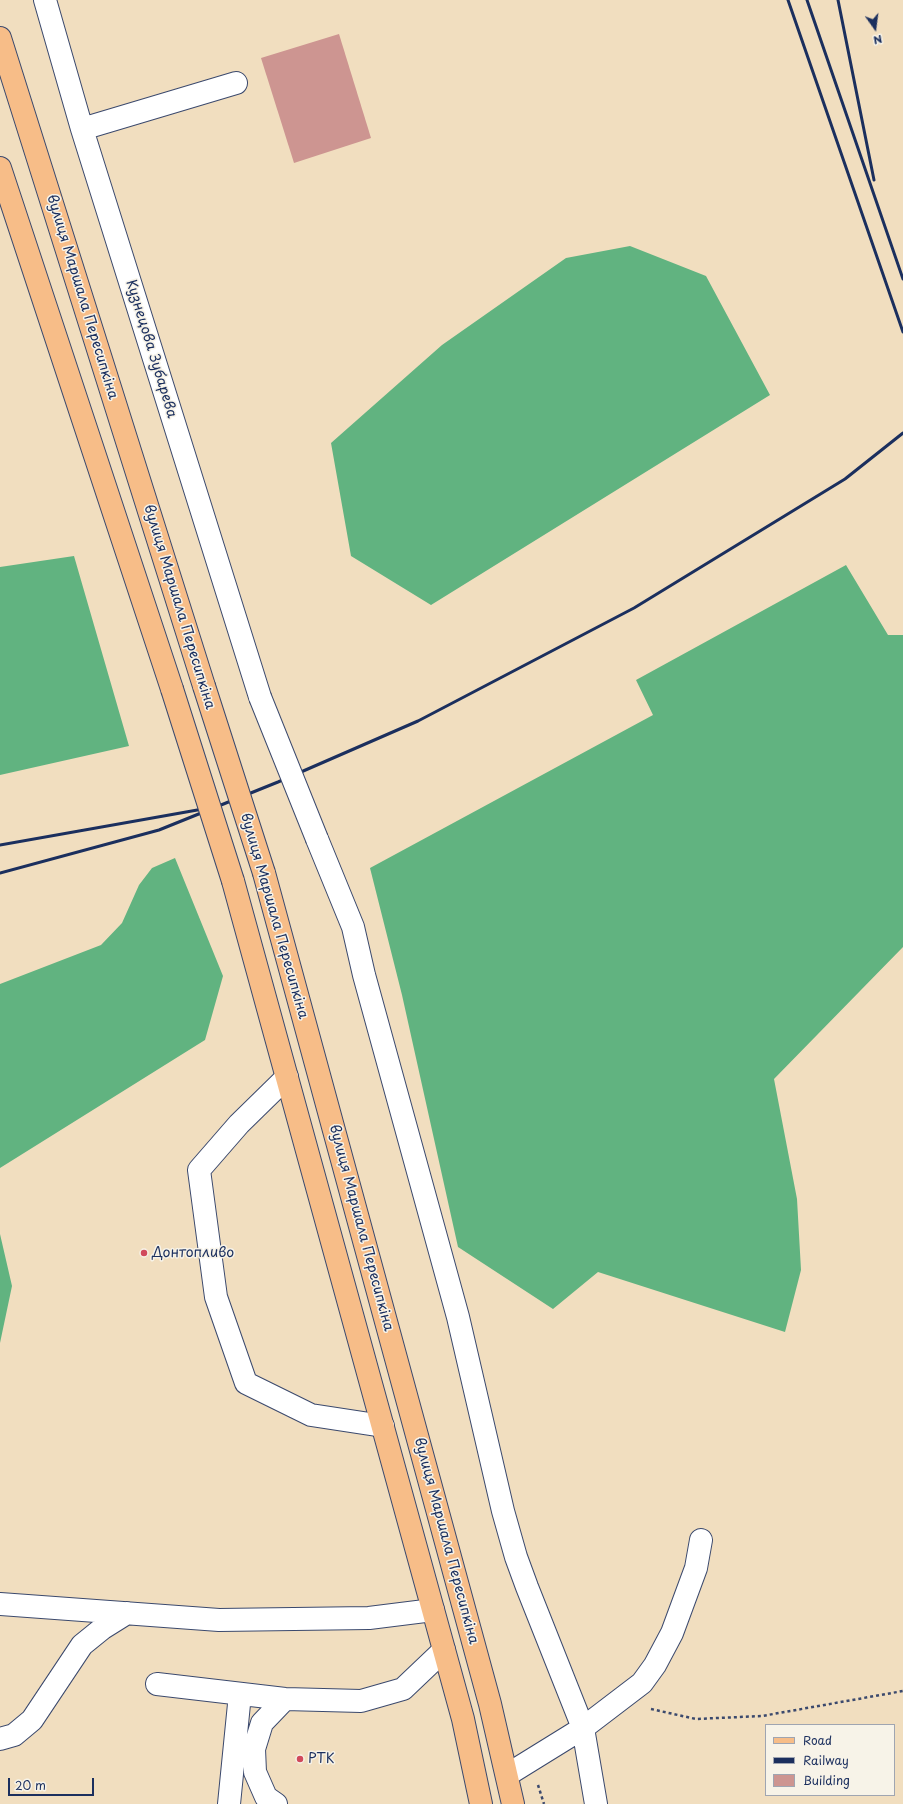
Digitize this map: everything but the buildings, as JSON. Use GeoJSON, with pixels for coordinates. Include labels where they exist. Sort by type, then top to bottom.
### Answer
{"type":"FeatureCollection","features":[{"type":"Feature","properties":{"kind":"main road","name":"вулиця Маршала Пересипкіна"},"geometry":{"type":"LineString","coordinates":[[0,38],[264,873],[490,1704],[508,1775],[513,1804]]}},
{"type":"Feature","properties":{"kind":"main road"},"geometry":{"type":"LineString","coordinates":[[0,168],[172,689],[232,881],[463,1720],[481,1804]]}},
{"type":"Feature","properties":{"kind":"street","name":"Кузнецова Зубарева"},"geometry":{"type":"LineString","coordinates":[[45,0],[82,129],[260,698],[353,927],[364,975],[458,1317],[503,1511],[516,1557],[583,1728],[596,1804]]}},
{"type":"Feature","properties":{"kind":"street"},"geometry":{"type":"LineString","coordinates":[[82,129],[236,83]]}},
{"type":"Feature","properties":{"kind":"street"},"geometry":{"type":"LineString","coordinates":[[287,1077],[239,1124],[199,1170],[216,1298],[246,1383],[311,1415],[382,1426]]}},
{"type":"Feature","properties":{"kind":"street"},"geometry":{"type":"LineString","coordinates":[[508,1775],[583,1728],[642,1683],[655,1665],[672,1633],[696,1568],[701,1540]]}},
{"type":"Feature","properties":{"kind":"street"},"geometry":{"type":"LineString","coordinates":[[0,1604],[219,1620],[369,1618],[433,1610]]}},
{"type":"Feature","properties":{"kind":"street"},"geometry":{"type":"LineString","coordinates":[[0,1739],[14,1735],[32,1720],[82,1645],[103,1628],[127,1613]]}},
{"type":"Feature","properties":{"kind":"street"},"geometry":{"type":"LineString","coordinates":[[157,1684],[285,1700],[361,1701],[403,1689],[444,1650]]}},
{"type":"Feature","properties":{"kind":"street"},"geometry":{"type":"LineString","coordinates":[[229,1804],[240,1694]]}},
{"type":"Feature","properties":{"kind":"street"},"geometry":{"type":"LineString","coordinates":[[276,1804],[266,1797],[255,1772],[254,1749],[262,1723],[285,1700]]}},
{"type":"Feature","properties":{"kind":"path"},"geometry":{"type":"LineString","coordinates":[[618,1701],[696,1719],[762,1716],[903,1691]]}},
{"type":"Feature","properties":{"kind":"green space"},"geometry":{"type":"Polygon","coordinates":[[[630,246],[706,276],[770,395],[431,605],[351,556],[331,443],[442,345],[566,258],[630,246]]]}},
{"type":"Feature","properties":{"kind":"green space"},"geometry":{"type":"Polygon","coordinates":[[[74,556],[129,746],[0,775],[0,567],[74,556]]]}},
{"type":"Feature","properties":{"kind":"green space"},"geometry":{"type":"Polygon","coordinates":[[[846,565],[888,635],[903,635],[903,947],[774,1079],[797,1199],[801,1270],[785,1332],[598,1272],[553,1309],[458,1247],[402,995],[370,868],[653,715],[636,680],[846,565]]]}},
{"type":"Feature","properties":{"kind":"green space"},"geometry":{"type":"Polygon","coordinates":[[[175,858],[223,976],[205,1040],[0,1168],[0,984],[101,945],[122,923],[139,885],[152,868],[175,858]]]}},
{"type":"Feature","properties":{"kind":"green space"},"geometry":{"type":"Polygon","coordinates":[[[0,1234],[12,1286],[0,1343],[0,1234]]]}},
{"type":"Feature","properties":{"kind":"railway"},"geometry":{"type":"LineString","coordinates":[[788,0],[903,332]]}},
{"type":"Feature","properties":{"kind":"railway"},"geometry":{"type":"LineString","coordinates":[[807,0],[903,279]]}},
{"type":"Feature","properties":{"kind":"railway"},"geometry":{"type":"LineString","coordinates":[[838,0],[874,180]]}},
{"type":"Feature","properties":{"kind":"railway"},"geometry":{"type":"LineString","coordinates":[[0,873],[159,830],[278,782],[418,721],[634,608],[845,479],[903,433]]}},
{"type":"Feature","properties":{"kind":"railway"},"geometry":{"type":"LineString","coordinates":[[0,845],[203,809]]}},
{"type":"Feature","properties":{"kind":"place","name":"Донтопливо"},"geometry":{"type":"Point","coordinates":[144,1253]}},
{"type":"Feature","properties":{"kind":"place","name":"РТК"},"geometry":{"type":"Point","coordinates":[300,1759]}}]}
